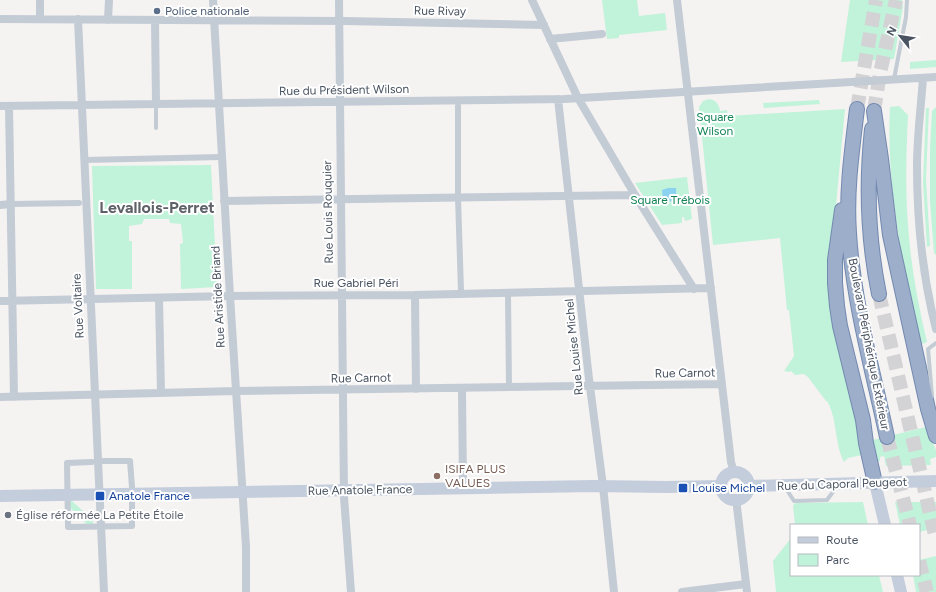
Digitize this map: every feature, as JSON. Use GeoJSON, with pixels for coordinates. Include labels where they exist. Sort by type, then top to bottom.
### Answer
{"type":"FeatureCollection","features":[{"type":"Feature","properties":{"kind":"highway","name":"Boulevard Périphérique Extérieur"},"geometry":{"type":"LineString","coordinates":[[858,109],[849,173],[849,231],[859,304],[888,437]]}},
{"type":"Feature","properties":{"kind":"highway"},"geometry":{"type":"LineString","coordinates":[[879,294],[871,238],[868,192],[874,111],[882,159],[890,235],[918,352],[928,409],[936,436]]}},
{"type":"Feature","properties":{"kind":"highway"},"geometry":{"type":"LineString","coordinates":[[849,173],[836,252],[836,298],[840,326],[863,420],[866,443],[875,483]]}},
{"type":"Feature","properties":{"kind":"main road"},"geometry":{"type":"LineString","coordinates":[[736,472],[745,477],[749,486],[747,493],[740,499],[735,500],[727,498],[722,492],[720,486],[725,476],[736,472]]}},
{"type":"Feature","properties":{"kind":"main road","name":"Rue du Caporal Peugeot"},"geometry":{"type":"LineString","coordinates":[[749,486],[936,481]]}},
{"type":"Feature","properties":{"kind":"main road"},"geometry":{"type":"LineString","coordinates":[[875,483],[885,524]]}},
{"type":"Feature","properties":{"kind":"main road","name":"Rue Anatole France"},"geometry":{"type":"LineString","coordinates":[[0,496],[242,491],[603,486],[720,486]]}},
{"type":"Feature","properties":{"kind":"main road"},"geometry":{"type":"LineString","coordinates":[[898,576],[901,592]]}},
{"type":"Feature","properties":{"kind":"street"},"geometry":{"type":"LineString","coordinates":[[40,0],[40,20]]}},
{"type":"Feature","properties":{"kind":"street"},"geometry":{"type":"LineString","coordinates":[[108,0],[108,20]]}},
{"type":"Feature","properties":{"kind":"street","name":"Rue Aristide Briand"},"geometry":{"type":"LineString","coordinates":[[213,0],[246,547],[246,592]]}},
{"type":"Feature","properties":{"kind":"street","name":"Rue Louis Rouquier"},"geometry":{"type":"LineString","coordinates":[[339,0],[344,490],[351,592]]}},
{"type":"Feature","properties":{"kind":"street"},"geometry":{"type":"LineString","coordinates":[[532,0],[578,98],[635,195],[694,289]]}},
{"type":"Feature","properties":{"kind":"street"},"geometry":{"type":"LineString","coordinates":[[678,0],[731,462],[733,469],[736,472]]}},
{"type":"Feature","properties":{"kind":"street","name":"Rue Rivay"},"geometry":{"type":"LineString","coordinates":[[0,19],[339,21],[544,25]]}},
{"type":"Feature","properties":{"kind":"street","name":"Rue Voltaire"},"geometry":{"type":"LineString","coordinates":[[78,20],[104,592]]}},
{"type":"Feature","properties":{"kind":"street"},"geometry":{"type":"LineString","coordinates":[[155,21],[156,104]]}},
{"type":"Feature","properties":{"kind":"street"},"geometry":{"type":"LineString","coordinates":[[550,39],[602,34]]}},
{"type":"Feature","properties":{"kind":"street","name":"Rue du Président Wilson"},"geometry":{"type":"LineString","coordinates":[[0,106],[578,98],[936,77]]}},
{"type":"Feature","properties":{"kind":"street"},"geometry":{"type":"LineString","coordinates":[[923,78],[917,164],[918,206],[925,270],[934,311],[936,329]]}},
{"type":"Feature","properties":{"kind":"street","name":"Rue Louise Michel"},"geometry":{"type":"LineString","coordinates":[[558,98],[568,197],[603,486],[614,592]]}},
{"type":"Feature","properties":{"kind":"street"},"geometry":{"type":"LineString","coordinates":[[9,106],[14,397]]}},
{"type":"Feature","properties":{"kind":"street"},"geometry":{"type":"LineString","coordinates":[[458,106],[458,198],[461,291]]}},
{"type":"Feature","properties":{"kind":"street"},"geometry":{"type":"LineString","coordinates":[[84,160],[222,157]]}},
{"type":"Feature","properties":{"kind":"street"},"geometry":{"type":"LineString","coordinates":[[224,201],[635,195]]}},
{"type":"Feature","properties":{"kind":"street"},"geometry":{"type":"LineString","coordinates":[[0,204],[79,203]]}},
{"type":"Feature","properties":{"kind":"street","name":"Rue Gabriel Péri"},"geometry":{"type":"LineString","coordinates":[[0,301],[230,296],[341,296],[580,292],[711,288]]}},
{"type":"Feature","properties":{"kind":"street"},"geometry":{"type":"LineString","coordinates":[[508,293],[509,388]]}},
{"type":"Feature","properties":{"kind":"street"},"geometry":{"type":"LineString","coordinates":[[415,295],[416,389]]}},
{"type":"Feature","properties":{"kind":"street"},"geometry":{"type":"LineString","coordinates":[[158,298],[161,393]]}},
{"type":"Feature","properties":{"kind":"street","name":"Rue Carnot"},"geometry":{"type":"LineString","coordinates":[[0,397],[94,394],[722,384]]}},
{"type":"Feature","properties":{"kind":"street"},"geometry":{"type":"LineString","coordinates":[[462,388],[463,488]]}},
{"type":"Feature","properties":{"kind":"street"},"geometry":{"type":"LineString","coordinates":[[103,461],[130,461],[132,487]]}},
{"type":"Feature","properties":{"kind":"street"},"geometry":{"type":"LineString","coordinates":[[92,462],[67,463],[68,527],[132,526],[132,499]]}},
{"type":"Feature","properties":{"kind":"street"},"geometry":{"type":"LineString","coordinates":[[682,592],[746,588],[737,507],[737,503],[740,499]]}},
{"type":"Feature","properties":{"kind":"lane"},"geometry":{"type":"LineString","coordinates":[[894,79],[906,17],[907,0]]}},
{"type":"Feature","properties":{"kind":"lane"},"geometry":{"type":"LineString","coordinates":[[156,104],[156,128]]}},
{"type":"Feature","properties":{"kind":"lane"},"geometry":{"type":"LineString","coordinates":[[924,364],[932,399],[927,353],[928,349],[936,343]]}},
{"type":"Feature","properties":{"kind":"green space"},"geometry":{"type":"Polygon","coordinates":[[[602,0],[637,0],[639,16],[665,13],[667,30],[619,35],[619,38],[607,39],[602,0]]]}},
{"type":"Feature","properties":{"kind":"green space"},"geometry":{"type":"Polygon","coordinates":[[[850,0],[902,0],[903,7],[894,59],[841,62],[850,0]]]}},
{"type":"Feature","properties":{"kind":"green space"},"geometry":{"type":"Polygon","coordinates":[[[936,60],[936,67],[910,69],[910,62],[936,60]]]}},
{"type":"Feature","properties":{"kind":"green space","name":"Square Wilson"},"geometry":{"type":"Polygon","coordinates":[[[709,99],[714,100],[717,103],[720,111],[727,110],[728,116],[845,109],[833,237],[848,379],[862,455],[848,458],[844,462],[839,447],[833,416],[827,401],[804,374],[795,375],[791,371],[784,371],[794,356],[789,310],[787,310],[780,238],[713,245],[699,107],[703,101],[709,99]]]}},
{"type":"Feature","properties":{"kind":"green space"},"geometry":{"type":"Polygon","coordinates":[[[819,100],[820,104],[764,108],[763,103],[819,100]]]}},
{"type":"Feature","properties":{"kind":"green space"},"geometry":{"type":"Polygon","coordinates":[[[899,106],[908,115],[906,176],[907,206],[910,250],[927,342],[922,344],[918,336],[906,279],[896,222],[890,165],[890,107],[899,106]]]}},
{"type":"Feature","properties":{"kind":"green space"},"geometry":{"type":"Polygon","coordinates":[[[936,107],[936,255],[934,253],[930,201],[930,149],[932,111],[936,107]]]}},
{"type":"Feature","properties":{"kind":"green space"},"geometry":{"type":"Polygon","coordinates":[[[926,108],[929,108],[926,179],[930,246],[927,247],[923,183],[926,108]]]}},
{"type":"Feature","properties":{"kind":"green space"},"geometry":{"type":"Polygon","coordinates":[[[211,165],[217,287],[181,289],[180,244],[183,243],[181,224],[170,223],[169,219],[144,219],[142,224],[129,226],[129,241],[132,241],[132,289],[96,289],[92,166],[211,165]]]}},
{"type":"Feature","properties":{"kind":"green space","name":"Square Trébois"},"geometry":{"type":"Polygon","coordinates":[[[687,177],[692,219],[685,221],[684,217],[682,217],[682,223],[662,225],[635,183],[687,177]]]}},
{"type":"Feature","properties":{"kind":"green space"},"geometry":{"type":"Polygon","coordinates":[[[926,427],[936,450],[936,457],[930,459],[931,465],[886,466],[884,456],[880,457],[880,461],[878,461],[873,440],[926,427]]]}},
{"type":"Feature","properties":{"kind":"green space"},"geometry":{"type":"Polygon","coordinates":[[[70,501],[72,501],[93,520],[93,524],[87,524],[81,519],[83,516],[70,508],[70,501]]]}},
{"type":"Feature","properties":{"kind":"green space"},"geometry":{"type":"Polygon","coordinates":[[[863,502],[868,524],[795,524],[793,505],[796,503],[863,502]]]}},
{"type":"Feature","properties":{"kind":"green space"},"geometry":{"type":"Polygon","coordinates":[[[895,502],[936,502],[936,528],[920,532],[920,524],[900,524],[895,502]]]}},
{"type":"Feature","properties":{"kind":"green space"},"geometry":{"type":"Polygon","coordinates":[[[790,539],[790,576],[879,576],[883,592],[776,592],[773,561],[790,539]]]}},
{"type":"Feature","properties":{"kind":"green space"},"geometry":{"type":"Polygon","coordinates":[[[936,556],[936,592],[916,592],[913,576],[920,576],[920,560],[936,556]]]}},
{"type":"Feature","properties":{"kind":"water"},"geometry":{"type":"Polygon","coordinates":[[[676,188],[677,201],[663,202],[662,190],[676,188]]]}},
{"type":"Feature","properties":{"kind":"tunnel"},"geometry":{"type":"LineString","coordinates":[[857,109],[876,0]]}},
{"type":"Feature","properties":{"kind":"tunnel"},"geometry":{"type":"LineString","coordinates":[[874,111],[880,73],[896,0]]}},
{"type":"Feature","properties":{"kind":"tunnel"},"geometry":{"type":"LineString","coordinates":[[879,294],[936,539]]}},
{"type":"Feature","properties":{"kind":"tunnel"},"geometry":{"type":"LineString","coordinates":[[887,437],[910,524]]}},
{"type":"Feature","properties":{"kind":"tunnel"},"geometry":{"type":"LineString","coordinates":[[920,565],[927,592]]}},
{"type":"Feature","properties":{"kind":"place","name":"Police nationale"},"geometry":{"type":"Point","coordinates":[157,11]}},
{"type":"Feature","properties":{"kind":"place","name":"ISIFA PLUS VALUES"},"geometry":{"type":"Point","coordinates":[437,476]}},
{"type":"Feature","properties":{"kind":"place","name":"Louise Michel"},"geometry":{"type":"Point","coordinates":[683,488]}},
{"type":"Feature","properties":{"kind":"place","name":"Anatole France"},"geometry":{"type":"Point","coordinates":[100,496]}},
{"type":"Feature","properties":{"kind":"place","name":"Église réformée La Petite Étoile"},"geometry":{"type":"Point","coordinates":[8,515]}},
{"type":"Feature","properties":{"kind":"district","name":"Levallois-Perret"},"geometry":{"type":"Point","coordinates":[157,207]}}]}
